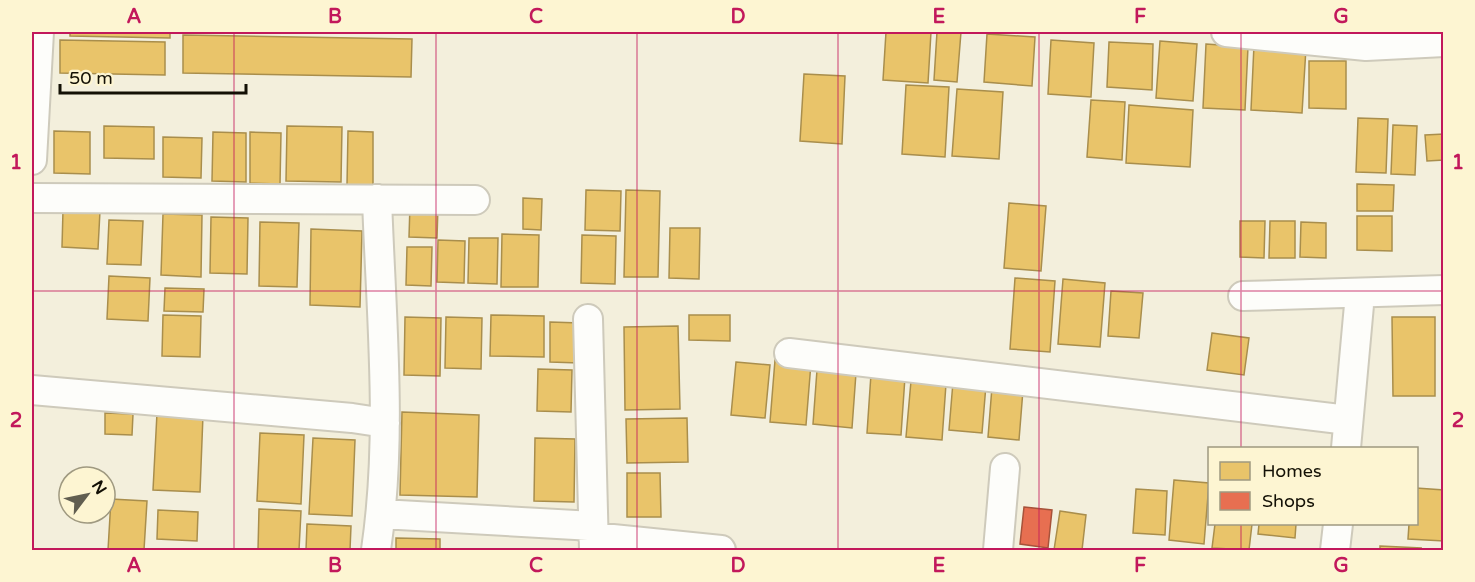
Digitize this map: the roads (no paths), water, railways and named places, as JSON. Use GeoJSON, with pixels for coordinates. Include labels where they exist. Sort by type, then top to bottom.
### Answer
{"type":"FeatureCollection","features":[{"type":"Feature","properties":{"kind":"street"},"geometry":{"type":"LineString","coordinates":[[1226,32],[1366,46],[1443,42]]}},
{"type":"Feature","properties":{"kind":"street"},"geometry":{"type":"LineString","coordinates":[[32,160],[36,47]]}},
{"type":"Feature","properties":{"kind":"street"},"geometry":{"type":"LineString","coordinates":[[32,198],[475,200]]}},
{"type":"Feature","properties":{"kind":"street"},"geometry":{"type":"LineString","coordinates":[[376,550],[381,514],[385,423],[377,199]]}},
{"type":"Feature","properties":{"kind":"street"},"geometry":{"type":"LineString","coordinates":[[1243,296],[1443,290]]}},
{"type":"Feature","properties":{"kind":"street"},"geometry":{"type":"LineString","coordinates":[[1346,447],[1359,294]]}},
{"type":"Feature","properties":{"kind":"street"},"geometry":{"type":"LineString","coordinates":[[588,319],[593,538]]}},
{"type":"Feature","properties":{"kind":"street"},"geometry":{"type":"LineString","coordinates":[[789,353],[1348,420]]}},
{"type":"Feature","properties":{"kind":"street"},"geometry":{"type":"LineString","coordinates":[[32,390],[352,418],[385,423]]}},
{"type":"Feature","properties":{"kind":"street"},"geometry":{"type":"LineString","coordinates":[[998,550],[1005,468]]}},
{"type":"Feature","properties":{"kind":"street"},"geometry":{"type":"LineString","coordinates":[[381,514],[721,550]]}},
{"type":"Feature","properties":{"kind":"street"},"geometry":{"type":"LineString","coordinates":[[1335,550],[1338,525]]}}]}
